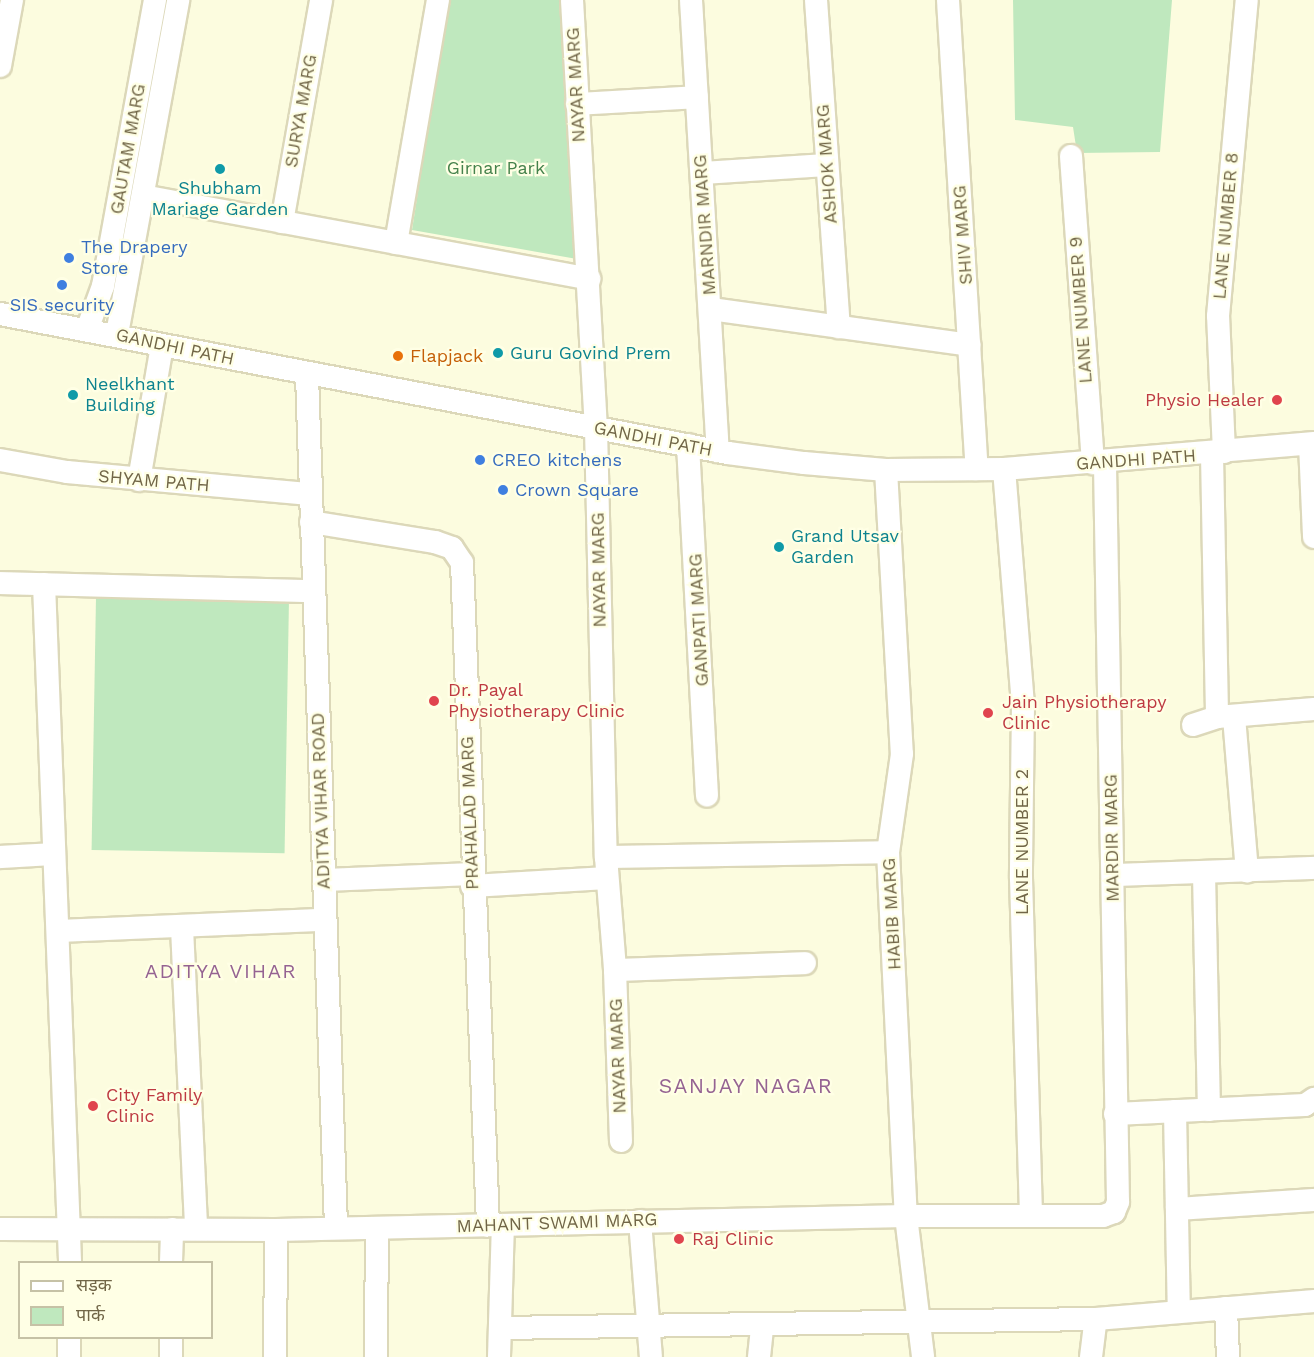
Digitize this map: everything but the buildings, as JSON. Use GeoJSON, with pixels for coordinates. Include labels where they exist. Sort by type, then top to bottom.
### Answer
{"type":"FeatureCollection","features":[{"type":"Feature","properties":{"kind":"street"},"geometry":{"type":"LineString","coordinates":[[0,66],[12,0]]}},
{"type":"Feature","properties":{"kind":"street","name":"GAUTAM MARG"},"geometry":{"type":"LineString","coordinates":[[87,330],[100,298],[155,0]]}},
{"type":"Feature","properties":{"kind":"street","name":"GAUTAM MARG"},"geometry":{"type":"LineString","coordinates":[[117,334],[178,0]]}},
{"type":"Feature","properties":{"kind":"street","name":"SURYA MARG"},"geometry":{"type":"LineString","coordinates":[[282,222],[321,0]]}},
{"type":"Feature","properties":{"kind":"street"},"geometry":{"type":"LineString","coordinates":[[396,243],[438,0]]}},
{"type":"Feature","properties":{"kind":"street","name":"NAYAR MARG"},"geometry":{"type":"LineString","coordinates":[[572,0],[596,428],[607,868],[615,970],[621,1141]]}},
{"type":"Feature","properties":{"kind":"street","name":"MARNDIR MARG"},"geometry":{"type":"LineString","coordinates":[[690,0],[711,309],[718,451]]}},
{"type":"Feature","properties":{"kind":"street","name":"ASHOK MARG"},"geometry":{"type":"LineString","coordinates":[[816,0],[840,327]]}},
{"type":"Feature","properties":{"kind":"street","name":"SHIV MARG"},"geometry":{"type":"LineString","coordinates":[[948,0],[977,469]]}},
{"type":"Feature","properties":{"kind":"street","name":"LANE NUMBER 8"},"geometry":{"type":"LineString","coordinates":[[1247,871],[1225,717],[1218,453],[1218,316],[1248,0]]}},
{"type":"Feature","properties":{"kind":"street"},"geometry":{"type":"LineString","coordinates":[[577,104],[697,98]]}},
{"type":"Feature","properties":{"kind":"street","name":"LANE NUMBER 9"},"geometry":{"type":"LineString","coordinates":[[1071,156],[1099,463]]}},
{"type":"Feature","properties":{"kind":"street"},"geometry":{"type":"LineString","coordinates":[[702,173],[827,165]]}},
{"type":"Feature","properties":{"kind":"street"},"geometry":{"type":"LineString","coordinates":[[143,196],[589,279]]}},
{"type":"Feature","properties":{"kind":"street"},"geometry":{"type":"LineString","coordinates":[[711,309],[970,345]]}},
{"type":"Feature","properties":{"kind":"street","name":"GANDHI PATH"},"geometry":{"type":"LineString","coordinates":[[0,314],[117,334],[162,346],[307,375],[718,451],[886,470],[1004,469],[1312,444]]}},
{"type":"Feature","properties":{"kind":"street"},"geometry":{"type":"LineString","coordinates":[[139,480],[162,346]]}},
{"type":"Feature","properties":{"kind":"street","name":"ADITYA VIHAR ROAD"},"geometry":{"type":"LineString","coordinates":[[307,375],[312,591],[325,879],[336,1228]]}},
{"type":"Feature","properties":{"kind":"street"},"geometry":{"type":"LineString","coordinates":[[1312,444],[1314,537]]}},
{"type":"Feature","properties":{"kind":"street","name":"GANPATI MARG"},"geometry":{"type":"LineString","coordinates":[[688,445],[707,795]]}},
{"type":"Feature","properties":{"kind":"street","name":"SHYAM PATH"},"geometry":{"type":"LineString","coordinates":[[0,459],[139,480],[310,494]]}},
{"type":"Feature","properties":{"kind":"street","name":"MARDIR MARG"},"geometry":{"type":"LineString","coordinates":[[1099,463],[1113,875],[1118,1202],[1114,1212]]}},
{"type":"Feature","properties":{"kind":"street","name":"LANE NUMBER 2"},"geometry":{"type":"LineString","coordinates":[[1004,469],[1023,705],[1021,878],[1031,1215]]}},
{"type":"Feature","properties":{"kind":"street","name":"HABIB MARG"},"geometry":{"type":"LineString","coordinates":[[886,470],[902,754],[888,852],[906,1216],[923,1357]]}},
{"type":"Feature","properties":{"kind":"street","name":"PRAHALAD MARG"},"geometry":{"type":"LineString","coordinates":[[311,522],[435,542],[452,548],[462,563],[472,880],[496,1225],[499,1357]]}},
{"type":"Feature","properties":{"kind":"street"},"geometry":{"type":"LineString","coordinates":[[0,583],[312,591]]}},
{"type":"Feature","properties":{"kind":"street"},"geometry":{"type":"LineString","coordinates":[[44,584],[70,1261]]}},
{"type":"Feature","properties":{"kind":"street"},"geometry":{"type":"LineString","coordinates":[[1193,725],[1225,717],[1314,710]]}},
{"type":"Feature","properties":{"kind":"street"},"geometry":{"type":"LineString","coordinates":[[325,879],[472,880],[607,868],[888,852]]}},
{"type":"Feature","properties":{"kind":"street"},"geometry":{"type":"LineString","coordinates":[[0,857],[54,854]]}},
{"type":"Feature","properties":{"kind":"street"},"geometry":{"type":"LineString","coordinates":[[1113,875],[1314,868]]}},
{"type":"Feature","properties":{"kind":"street"},"geometry":{"type":"LineString","coordinates":[[1204,873],[1209,1110]]}},
{"type":"Feature","properties":{"kind":"street"},"geometry":{"type":"LineString","coordinates":[[58,931],[182,928],[326,920]]}},
{"type":"Feature","properties":{"kind":"street"},"geometry":{"type":"LineString","coordinates":[[182,928],[196,1229]]}},
{"type":"Feature","properties":{"kind":"street"},"geometry":{"type":"LineString","coordinates":[[615,970],[805,963]]}},
{"type":"Feature","properties":{"kind":"street"},"geometry":{"type":"LineString","coordinates":[[1115,1114],[1305,1105],[1314,1099]]}},
{"type":"Feature","properties":{"kind":"street"},"geometry":{"type":"LineString","coordinates":[[1175,1112],[1179,1311]]}},
{"type":"Feature","properties":{"kind":"street"},"geometry":{"type":"LineString","coordinates":[[1177,1209],[1314,1200]]}},
{"type":"Feature","properties":{"kind":"street","name":"MAHANT SWAMI MARG"},"geometry":{"type":"LineString","coordinates":[[0,1229],[276,1230],[906,1216],[1103,1216],[1114,1212]]}},
{"type":"Feature","properties":{"kind":"street"},"geometry":{"type":"LineString","coordinates":[[639,1221],[651,1357]]}},
{"type":"Feature","properties":{"kind":"street"},"geometry":{"type":"LineString","coordinates":[[376,1357],[377,1228]]}},
{"type":"Feature","properties":{"kind":"street"},"geometry":{"type":"LineString","coordinates":[[171,1261],[172,1230]]}},
{"type":"Feature","properties":{"kind":"street"},"geometry":{"type":"LineString","coordinates":[[275,1357],[276,1230]]}},
{"type":"Feature","properties":{"kind":"street"},"geometry":{"type":"LineString","coordinates":[[500,1328],[762,1326],[1096,1319],[1314,1301]]}},
{"type":"Feature","properties":{"kind":"street"},"geometry":{"type":"LineString","coordinates":[[1226,1308],[1228,1357]]}},
{"type":"Feature","properties":{"kind":"street"},"geometry":{"type":"LineString","coordinates":[[1092,1357],[1096,1319]]}},
{"type":"Feature","properties":{"kind":"street"},"geometry":{"type":"LineString","coordinates":[[759,1357],[762,1326]]}},
{"type":"Feature","properties":{"kind":"street"},"geometry":{"type":"LineString","coordinates":[[69,1339],[69,1357]]}},
{"type":"Feature","properties":{"kind":"street"},"geometry":{"type":"LineString","coordinates":[[171,1339],[171,1357]]}},
{"type":"Feature","properties":{"kind":"green space","name":"Girnar Park"},"geometry":{"type":"Polygon","coordinates":[[[448,0],[559,0],[577,259],[412,230],[448,0]]]}},
{"type":"Feature","properties":{"kind":"green space"},"geometry":{"type":"Polygon","coordinates":[[[1013,0],[1172,0],[1160,152],[1077,153],[1073,127],[1015,120],[1013,0]]]}},
{"type":"Feature","properties":{"kind":"green space"},"geometry":{"type":"Polygon","coordinates":[[[96,597],[289,600],[285,853],[92,850],[96,597]]]}},
{"type":"Feature","properties":{"kind":"place","name":"Shubham Mariage Garden"},"geometry":{"type":"Point","coordinates":[220,169]}},
{"type":"Feature","properties":{"kind":"place","name":"The Drapery Store"},"geometry":{"type":"Point","coordinates":[69,258]}},
{"type":"Feature","properties":{"kind":"place","name":"SIS security"},"geometry":{"type":"Point","coordinates":[62,285]}},
{"type":"Feature","properties":{"kind":"place","name":"Guru Govind Prem"},"geometry":{"type":"Point","coordinates":[498,353]}},
{"type":"Feature","properties":{"kind":"place","name":"Flapjack"},"geometry":{"type":"Point","coordinates":[398,356]}},
{"type":"Feature","properties":{"kind":"place","name":"Neelkhant Building"},"geometry":{"type":"Point","coordinates":[73,395]}},
{"type":"Feature","properties":{"kind":"place","name":"Physio Healer"},"geometry":{"type":"Point","coordinates":[1277,400]}},
{"type":"Feature","properties":{"kind":"place","name":"CREO kitchens"},"geometry":{"type":"Point","coordinates":[480,460]}},
{"type":"Feature","properties":{"kind":"place","name":"Crown Square"},"geometry":{"type":"Point","coordinates":[503,490]}},
{"type":"Feature","properties":{"kind":"place","name":"Grand Utsav Garden"},"geometry":{"type":"Point","coordinates":[779,547]}},
{"type":"Feature","properties":{"kind":"place","name":"Dr. Payal Physiotherapy Clinic"},"geometry":{"type":"Point","coordinates":[434,701]}},
{"type":"Feature","properties":{"kind":"place","name":"Jain Physiotherapy Clinic"},"geometry":{"type":"Point","coordinates":[988,713]}},
{"type":"Feature","properties":{"kind":"place","name":"City Family Clinic"},"geometry":{"type":"Point","coordinates":[93,1106]}},
{"type":"Feature","properties":{"kind":"place","name":"Raj Clinic"},"geometry":{"type":"Point","coordinates":[679,1239]}},
{"type":"Feature","properties":{"kind":"district","name":"ADITYA VIHAR"},"geometry":{"type":"Point","coordinates":[221,971]}},
{"type":"Feature","properties":{"kind":"district","name":"SANJAY NAGAR"},"geometry":{"type":"Point","coordinates":[746,1086]}}]}
